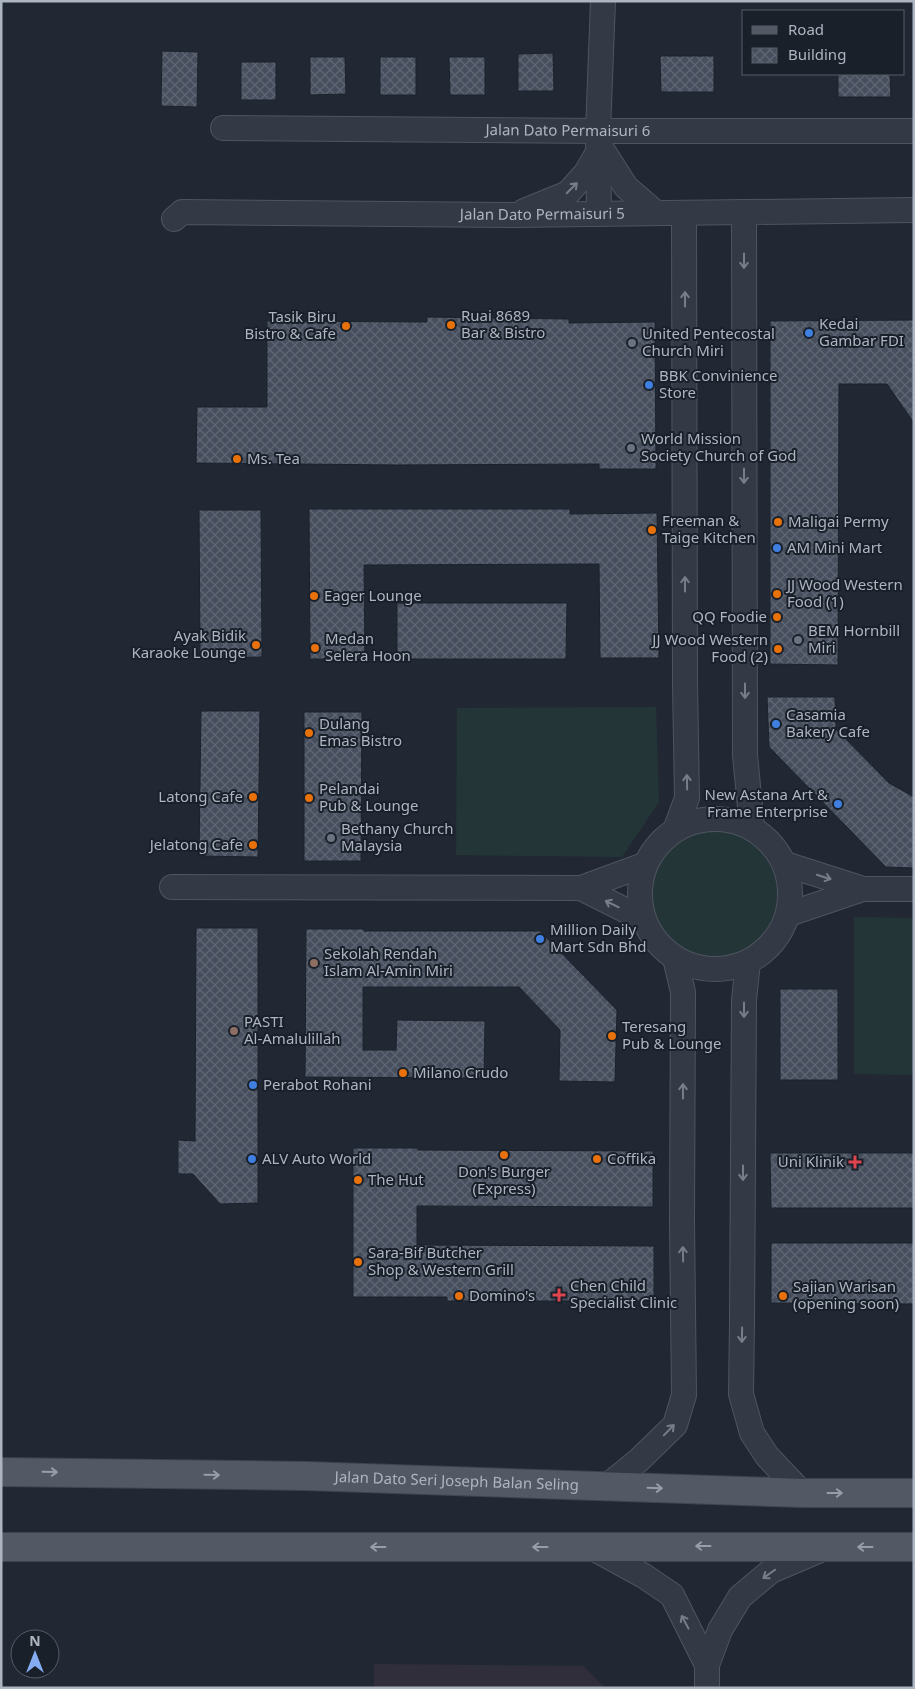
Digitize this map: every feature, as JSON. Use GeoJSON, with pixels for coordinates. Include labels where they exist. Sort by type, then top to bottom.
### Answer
{"type":"FeatureCollection","features":[{"type":"Feature","properties":{"kind":"main road","name":"Jalan Dato Seri Joseph Balan Seling"},"geometry":{"type":"LineString","coordinates":[[1,1472],[306,1476],[802,1493],[914,1493]]}},
{"type":"Feature","properties":{"kind":"main road"},"geometry":{"type":"LineString","coordinates":[[1,1548],[914,1547]]}},
{"type":"Feature","properties":{"kind":"street"},"geometry":{"type":"LineString","coordinates":[[598,214],[598,142],[603,1]]}},
{"type":"Feature","properties":{"kind":"street","name":"Jalan Dato Permaisuri 6"},"geometry":{"type":"LineString","coordinates":[[223,128],[598,142],[914,131]]}},
{"type":"Feature","properties":{"kind":"street"},"geometry":{"type":"LineString","coordinates":[[598,142],[626,187],[656,214]]}},
{"type":"Feature","properties":{"kind":"street"},"geometry":{"type":"LineString","coordinates":[[513,215],[568,193],[586,174],[598,142]]}},
{"type":"Feature","properties":{"kind":"street","name":"Jalan Dato Permaisuri 5"},"geometry":{"type":"LineString","coordinates":[[174,219],[182,212],[513,215],[914,210]]}},
{"type":"Feature","properties":{"kind":"street"},"geometry":{"type":"LineString","coordinates":[[744,212],[745,755],[752,827]]}},
{"type":"Feature","properties":{"kind":"street"},"geometry":{"type":"LineString","coordinates":[[676,828],[687,798],[684,213]]}},
{"type":"Feature","properties":{"kind":"street"},"geometry":{"type":"LineString","coordinates":[[701,819],[727,819],[752,827],[772,843],[785,864],[791,889],[789,914],[776,939],[766,950],[748,962],[724,969],[699,968],[675,958],[656,941],[643,919],[639,901],[644,865],[657,844],[676,828],[701,819]]}},
{"type":"Feature","properties":{"kind":"street"},"geometry":{"type":"LineString","coordinates":[[785,864],[863,890]]}},
{"type":"Feature","properties":{"kind":"street"},"geometry":{"type":"LineString","coordinates":[[172,887],[581,888],[644,865]]}},
{"type":"Feature","properties":{"kind":"street"},"geometry":{"type":"LineString","coordinates":[[581,888],[643,919]]}},
{"type":"Feature","properties":{"kind":"street"},"geometry":{"type":"LineString","coordinates":[[789,914],[863,890],[914,889]]}},
{"type":"Feature","properties":{"kind":"street"},"geometry":{"type":"LineString","coordinates":[[607,1486],[639,1460],[675,1425],[684,1395],[682,1222],[683,992],[675,958]]}},
{"type":"Feature","properties":{"kind":"street"},"geometry":{"type":"LineString","coordinates":[[748,962],[744,1000],[741,1394],[752,1433],[767,1456],[802,1493]]}},
{"type":"Feature","properties":{"kind":"street"},"geometry":{"type":"LineString","coordinates":[[591,1547],[644,1576],[672,1595],[707,1677]]}},
{"type":"Feature","properties":{"kind":"street"},"geometry":{"type":"LineString","coordinates":[[707,1677],[720,1630],[740,1597],[771,1571],[829,1547]]}},
{"type":"Feature","properties":{"kind":"shaded area"},"geometry":{"type":"Polygon","coordinates":[[[656,707],[659,802],[622,857],[456,855],[457,708],[656,707]]]}},
{"type":"Feature","properties":{"kind":"shaded area"},"geometry":{"type":"Polygon","coordinates":[[[714,831],[738,835],[759,849],[773,870],[777,894],[773,918],[759,939],[738,953],[714,957],[690,953],[669,939],[655,918],[651,894],[655,870],[669,849],[690,835],[714,831]]]}},
{"type":"Feature","properties":{"kind":"shaded area"},"geometry":{"type":"Polygon","coordinates":[[[854,917],[914,918],[914,1075],[854,1074],[854,917]]]}},
{"type":"Feature","properties":{"kind":"shaded area"},"geometry":{"type":"Polygon","coordinates":[[[374,1664],[583,1666],[605,1688],[374,1688],[374,1664]]]}},
{"type":"Feature","properties":{"kind":"building"},"geometry":{"type":"Polygon","coordinates":[[[162,51],[198,52],[197,107],[161,106],[162,51]]]}},
{"type":"Feature","properties":{"kind":"building"},"geometry":{"type":"Polygon","coordinates":[[[553,53],[554,91],[518,91],[518,54],[553,53]]]}},
{"type":"Feature","properties":{"kind":"building"},"geometry":{"type":"Polygon","coordinates":[[[660,56],[714,56],[714,92],[661,92],[660,56]]]}},
{"type":"Feature","properties":{"kind":"building"},"geometry":{"type":"Polygon","coordinates":[[[310,57],[345,57],[346,94],[310,95],[310,57]]]}},
{"type":"Feature","properties":{"kind":"building"},"geometry":{"type":"Polygon","coordinates":[[[380,57],[416,57],[416,95],[380,95],[380,57]]]}},
{"type":"Feature","properties":{"kind":"building"},"geometry":{"type":"Polygon","coordinates":[[[449,57],[485,57],[485,95],[450,95],[449,57]]]}},
{"type":"Feature","properties":{"kind":"building"},"geometry":{"type":"Polygon","coordinates":[[[241,62],[276,62],[276,100],[241,100],[241,62]]]}},
{"type":"Feature","properties":{"kind":"building"},"geometry":{"type":"Polygon","coordinates":[[[838,75],[890,75],[891,97],[838,97],[838,75]]]}},
{"type":"Feature","properties":{"kind":"building"},"geometry":{"type":"Polygon","coordinates":[[[427,317],[569,319],[569,323],[655,322],[656,469],[599,469],[599,464],[396,465],[196,463],[197,407],[267,407],[267,321],[427,322],[427,317]]]}},
{"type":"Feature","properties":{"kind":"building"},"geometry":{"type":"Polygon","coordinates":[[[914,320],[914,423],[887,384],[839,384],[838,665],[770,664],[770,321],[914,320]]]}},
{"type":"Feature","properties":{"kind":"building"},"geometry":{"type":"Polygon","coordinates":[[[309,509],[570,509],[570,514],[657,513],[659,658],[600,658],[599,564],[364,565],[365,659],[310,659],[309,509]]]}},
{"type":"Feature","properties":{"kind":"building"},"geometry":{"type":"Polygon","coordinates":[[[199,510],[261,510],[262,657],[200,658],[199,510]]]}},
{"type":"Feature","properties":{"kind":"building"},"geometry":{"type":"Polygon","coordinates":[[[397,603],[567,603],[566,659],[397,659],[397,603]]]}},
{"type":"Feature","properties":{"kind":"building"},"geometry":{"type":"Polygon","coordinates":[[[767,697],[835,697],[836,729],[889,783],[914,797],[914,868],[886,867],[769,747],[767,697]]]}},
{"type":"Feature","properties":{"kind":"building"},"geometry":{"type":"Polygon","coordinates":[[[201,711],[260,711],[258,857],[199,856],[201,711]]]}},
{"type":"Feature","properties":{"kind":"building"},"geometry":{"type":"Polygon","coordinates":[[[304,712],[362,712],[361,861],[304,861],[304,712]]]}},
{"type":"Feature","properties":{"kind":"building"},"geometry":{"type":"Polygon","coordinates":[[[196,928],[258,928],[258,1203],[220,1204],[193,1174],[178,1174],[178,1140],[195,1141],[196,928]]]}},
{"type":"Feature","properties":{"kind":"building"},"geometry":{"type":"Polygon","coordinates":[[[306,929],[364,929],[364,931],[540,931],[617,1010],[615,1082],[559,1081],[560,1030],[519,987],[363,987],[363,1050],[396,1050],[397,1020],[485,1021],[484,1078],[305,1077],[306,929]]]}},
{"type":"Feature","properties":{"kind":"building"},"geometry":{"type":"Polygon","coordinates":[[[780,989],[838,989],[838,1080],[780,1080],[780,989]]]}},
{"type":"Feature","properties":{"kind":"building"},"geometry":{"type":"Polygon","coordinates":[[[353,1148],[653,1151],[653,1207],[417,1206],[417,1245],[654,1246],[654,1301],[447,1301],[447,1297],[353,1297],[353,1148]]]}},
{"type":"Feature","properties":{"kind":"building"},"geometry":{"type":"Polygon","coordinates":[[[770,1153],[914,1153],[914,1208],[771,1208],[770,1153]]]}},
{"type":"Feature","properties":{"kind":"building"},"geometry":{"type":"Polygon","coordinates":[[[771,1243],[914,1243],[914,1304],[771,1303],[771,1243]]]}},
{"type":"Feature","properties":{"kind":"place","name":"Ruai 8689 Bar & Bistro"},"geometry":{"type":"Point","coordinates":[451,325]}},
{"type":"Feature","properties":{"kind":"place","name":"Tasik Biru Bistro & Cafe"},"geometry":{"type":"Point","coordinates":[346,326]}},
{"type":"Feature","properties":{"kind":"place","name":"Kedai Gambar FDI"},"geometry":{"type":"Point","coordinates":[809,333]}},
{"type":"Feature","properties":{"kind":"place","name":"United Pentecostal Church Miri"},"geometry":{"type":"Point","coordinates":[632,343]}},
{"type":"Feature","properties":{"kind":"place","name":"BBK Convinience Store"},"geometry":{"type":"Point","coordinates":[649,385]}},
{"type":"Feature","properties":{"kind":"place","name":"World Mission Society Church of God"},"geometry":{"type":"Point","coordinates":[631,448]}},
{"type":"Feature","properties":{"kind":"place","name":"Ms. Tea"},"geometry":{"type":"Point","coordinates":[237,459]}},
{"type":"Feature","properties":{"kind":"place","name":"Maligai Permy"},"geometry":{"type":"Point","coordinates":[778,522]}},
{"type":"Feature","properties":{"kind":"place","name":"Freeman & Taige Kitchen"},"geometry":{"type":"Point","coordinates":[652,530]}},
{"type":"Feature","properties":{"kind":"place","name":"AM Mini Mart"},"geometry":{"type":"Point","coordinates":[777,548]}},
{"type":"Feature","properties":{"kind":"place","name":"JJ Wood Western Food (1)"},"geometry":{"type":"Point","coordinates":[777,594]}},
{"type":"Feature","properties":{"kind":"place","name":"Eager Lounge"},"geometry":{"type":"Point","coordinates":[314,596]}},
{"type":"Feature","properties":{"kind":"place","name":"QQ Foodie"},"geometry":{"type":"Point","coordinates":[777,617]}},
{"type":"Feature","properties":{"kind":"place","name":"BEM Hornbill Miri"},"geometry":{"type":"Point","coordinates":[798,640]}},
{"type":"Feature","properties":{"kind":"place","name":"Ayak Bidik Karaoke Lounge"},"geometry":{"type":"Point","coordinates":[256,645]}},
{"type":"Feature","properties":{"kind":"place","name":"Medan Selera Hoon"},"geometry":{"type":"Point","coordinates":[315,648]}},
{"type":"Feature","properties":{"kind":"place","name":"JJ Wood Western Food (2)"},"geometry":{"type":"Point","coordinates":[778,649]}},
{"type":"Feature","properties":{"kind":"place","name":"Casamia Bakery Cafe"},"geometry":{"type":"Point","coordinates":[776,724]}},
{"type":"Feature","properties":{"kind":"place","name":"Dulang Emas Bistro"},"geometry":{"type":"Point","coordinates":[309,733]}},
{"type":"Feature","properties":{"kind":"place","name":"Latong Cafe"},"geometry":{"type":"Point","coordinates":[253,797]}},
{"type":"Feature","properties":{"kind":"place","name":"Pelandai Pub & Lounge"},"geometry":{"type":"Point","coordinates":[309,798]}},
{"type":"Feature","properties":{"kind":"place","name":"New Astana Art & Frame Enterprise"},"geometry":{"type":"Point","coordinates":[838,804]}},
{"type":"Feature","properties":{"kind":"place","name":"Bethany Church Malaysia"},"geometry":{"type":"Point","coordinates":[331,838]}},
{"type":"Feature","properties":{"kind":"place","name":"Jelatong Cafe"},"geometry":{"type":"Point","coordinates":[253,845]}},
{"type":"Feature","properties":{"kind":"place","name":"Million Daily Mart Sdn Bhd"},"geometry":{"type":"Point","coordinates":[540,939]}},
{"type":"Feature","properties":{"kind":"place","name":"Sekolah Rendah Islam Al-Amin Miri"},"geometry":{"type":"Point","coordinates":[314,963]}},
{"type":"Feature","properties":{"kind":"place","name":"PASTI Al-Amalulillah"},"geometry":{"type":"Point","coordinates":[234,1031]}},
{"type":"Feature","properties":{"kind":"place","name":"Teresang Pub & Lounge"},"geometry":{"type":"Point","coordinates":[612,1036]}},
{"type":"Feature","properties":{"kind":"place","name":"Milano Crudo"},"geometry":{"type":"Point","coordinates":[403,1073]}},
{"type":"Feature","properties":{"kind":"place","name":"Perabot Rohani"},"geometry":{"type":"Point","coordinates":[253,1085]}},
{"type":"Feature","properties":{"kind":"place","name":"Don's Burger (Express)"},"geometry":{"type":"Point","coordinates":[504,1155]}},
{"type":"Feature","properties":{"kind":"place","name":"ALV Auto World"},"geometry":{"type":"Point","coordinates":[252,1159]}},
{"type":"Feature","properties":{"kind":"place","name":"Coffika"},"geometry":{"type":"Point","coordinates":[597,1159]}},
{"type":"Feature","properties":{"kind":"place","name":"Uni Klinik"},"geometry":{"type":"Point","coordinates":[855,1162]}},
{"type":"Feature","properties":{"kind":"place","name":"The Hut"},"geometry":{"type":"Point","coordinates":[358,1180]}},
{"type":"Feature","properties":{"kind":"place","name":"Sara-Bif Butcher Shop & Western Grill"},"geometry":{"type":"Point","coordinates":[358,1262]}},
{"type":"Feature","properties":{"kind":"place","name":"Chen Child Specialist Clinic"},"geometry":{"type":"Point","coordinates":[559,1295]}},
{"type":"Feature","properties":{"kind":"place","name":"Domino's"},"geometry":{"type":"Point","coordinates":[459,1296]}},
{"type":"Feature","properties":{"kind":"place","name":"Sajian Warisan (opening soon)"},"geometry":{"type":"Point","coordinates":[783,1296]}}]}
